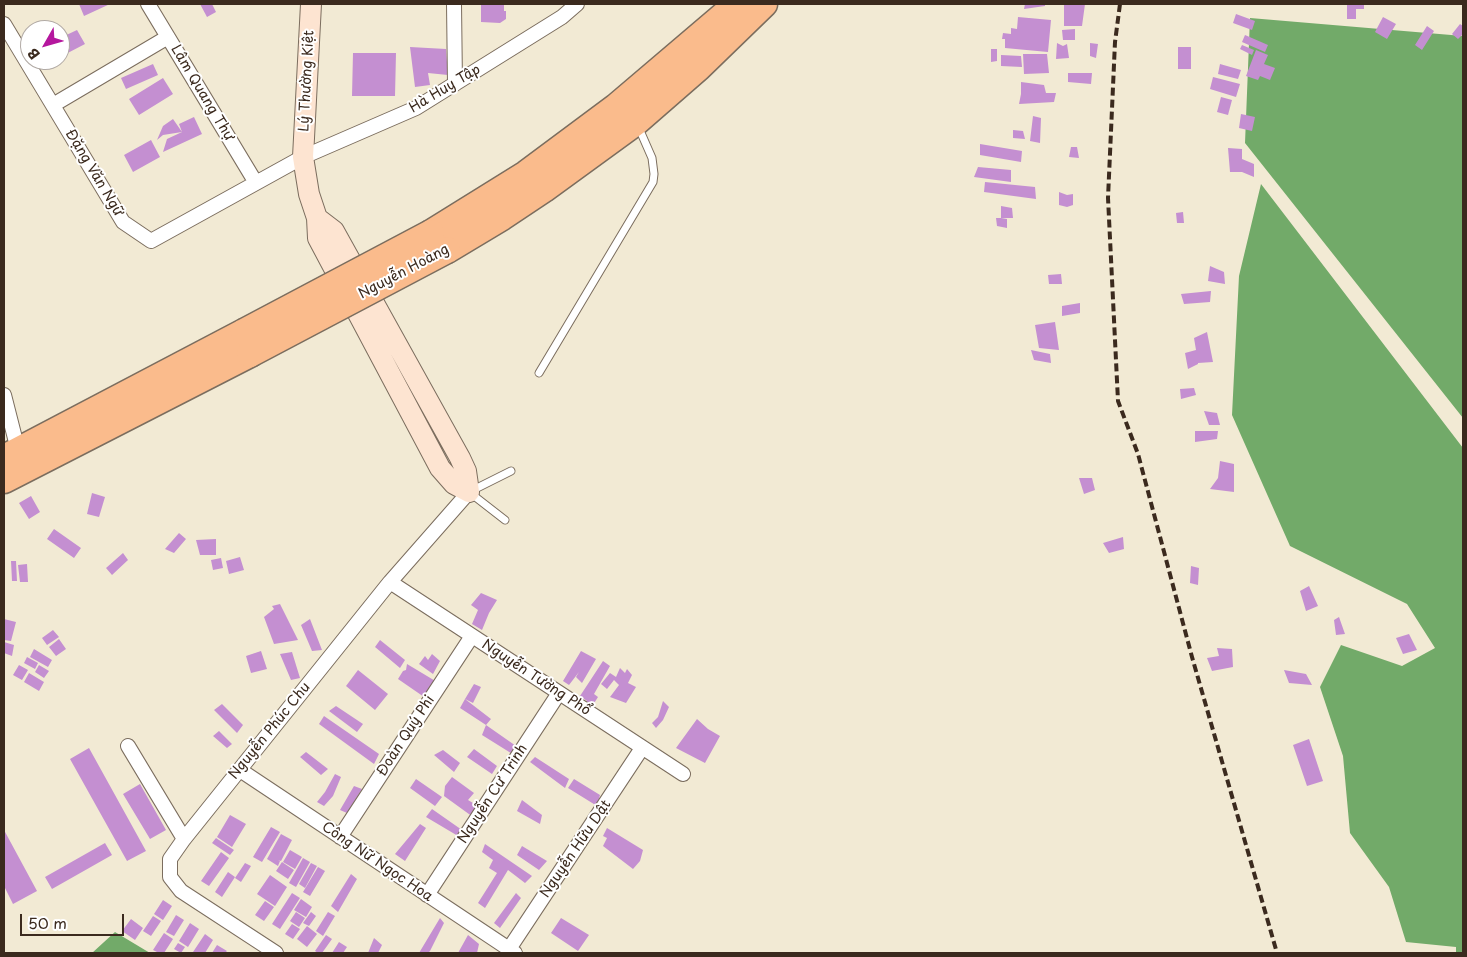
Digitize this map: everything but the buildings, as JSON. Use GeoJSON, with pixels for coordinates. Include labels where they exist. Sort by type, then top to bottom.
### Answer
{"type":"FeatureCollection","features":[{"type":"Feature","properties":{"kind":"highway","name":"Nguyễn Hoàng"},"geometry":{"type":"LineString","coordinates":[[439,241],[608,113],[737,4]]}},
{"type":"Feature","properties":{"kind":"highway","name":"Nguyễn Hoàng"},"geometry":{"type":"LineString","coordinates":[[4,480],[247,343],[439,241],[502,217],[544,190],[636,122],[698,68],[764,4]]}},
{"type":"Feature","properties":{"kind":"highway","name":"Nguyễn Hoàng"},"geometry":{"type":"LineString","coordinates":[[11,454],[247,343]]}},
{"type":"Feature","properties":{"kind":"street","name":"Lâm Quang Thự"},"geometry":{"type":"LineString","coordinates":[[148,4],[256,183]]}},
{"type":"Feature","properties":{"kind":"street","name":"Lý Thường Kiệt"},"geometry":{"type":"LineString","coordinates":[[311,4],[304,157],[309,194],[317,218],[334,231],[390,353],[460,458],[466,471],[469,492]]}},
{"type":"Feature","properties":{"kind":"street"},"geometry":{"type":"LineString","coordinates":[[454,4],[454,84]]}},
{"type":"Feature","properties":{"kind":"street","name":"Hà Huy Tập"},"geometry":{"type":"LineString","coordinates":[[304,157],[416,108],[562,17],[577,4]]}},
{"type":"Feature","properties":{"kind":"street","name":"Đặng Văn Ngữ"},"geometry":{"type":"LineString","coordinates":[[4,24],[123,222],[151,241],[304,157]]}},
{"type":"Feature","properties":{"kind":"street"},"geometry":{"type":"LineString","coordinates":[[52,105],[168,37]]}},
{"type":"Feature","properties":{"kind":"street"},"geometry":{"type":"LineString","coordinates":[[4,395],[11,454]]}},
{"type":"Feature","properties":{"kind":"street","name":"Nguyễn Phúc Chu"},"geometry":{"type":"LineString","coordinates":[[276,953],[182,892],[170,877],[170,859],[390,582],[469,492]]}},
{"type":"Feature","properties":{"kind":"street","name":"Nguyễn Tường Phổ"},"geometry":{"type":"LineString","coordinates":[[390,582],[683,774]]}},
{"type":"Feature","properties":{"kind":"street","name":"Đoàn Quý Phi"},"geometry":{"type":"LineString","coordinates":[[340,837],[472,636]]}},
{"type":"Feature","properties":{"kind":"street","name":"Nguyễn Cư Trinh"},"geometry":{"type":"LineString","coordinates":[[427,894],[559,693]]}},
{"type":"Feature","properties":{"kind":"street"},"geometry":{"type":"LineString","coordinates":[[128,746],[184,839]]}},
{"type":"Feature","properties":{"kind":"street","name":"Nguyễn Hữu Dật"},"geometry":{"type":"LineString","coordinates":[[512,951],[642,748]]}},
{"type":"Feature","properties":{"kind":"street","name":"Công Nữ Ngọc Hoa"},"geometry":{"type":"LineString","coordinates":[[240,770],[512,951]]}},
{"type":"Feature","properties":{"kind":"lane"},"geometry":{"type":"LineString","coordinates":[[539,373],[653,182],[652,158],[636,122]]}},
{"type":"Feature","properties":{"kind":"lane"},"geometry":{"type":"LineString","coordinates":[[505,520],[469,492],[511,471]]}},
{"type":"Feature","properties":{"kind":"green space"},"geometry":{"type":"Polygon","coordinates":[[[1250,18],[1463,36],[1463,418],[1245,143],[1250,18]]]}},
{"type":"Feature","properties":{"kind":"green space"},"geometry":{"type":"Polygon","coordinates":[[[1261,184],[1463,448],[1463,953],[1456,953],[1456,947],[1406,942],[1389,887],[1350,833],[1343,756],[1320,687],[1341,645],[1402,666],[1435,648],[1407,604],[1290,546],[1232,415],[1239,276],[1261,184]]]}},
{"type":"Feature","properties":{"kind":"green space"},"geometry":{"type":"Polygon","coordinates":[[[115,932],[150,953],[92,953],[115,932]]]}},
{"type":"Feature","properties":{"kind":"railway"},"geometry":{"type":"LineString","coordinates":[[1120,4],[1115,42],[1108,198],[1118,401],[1138,454],[1192,657],[1277,953]]}}]}
